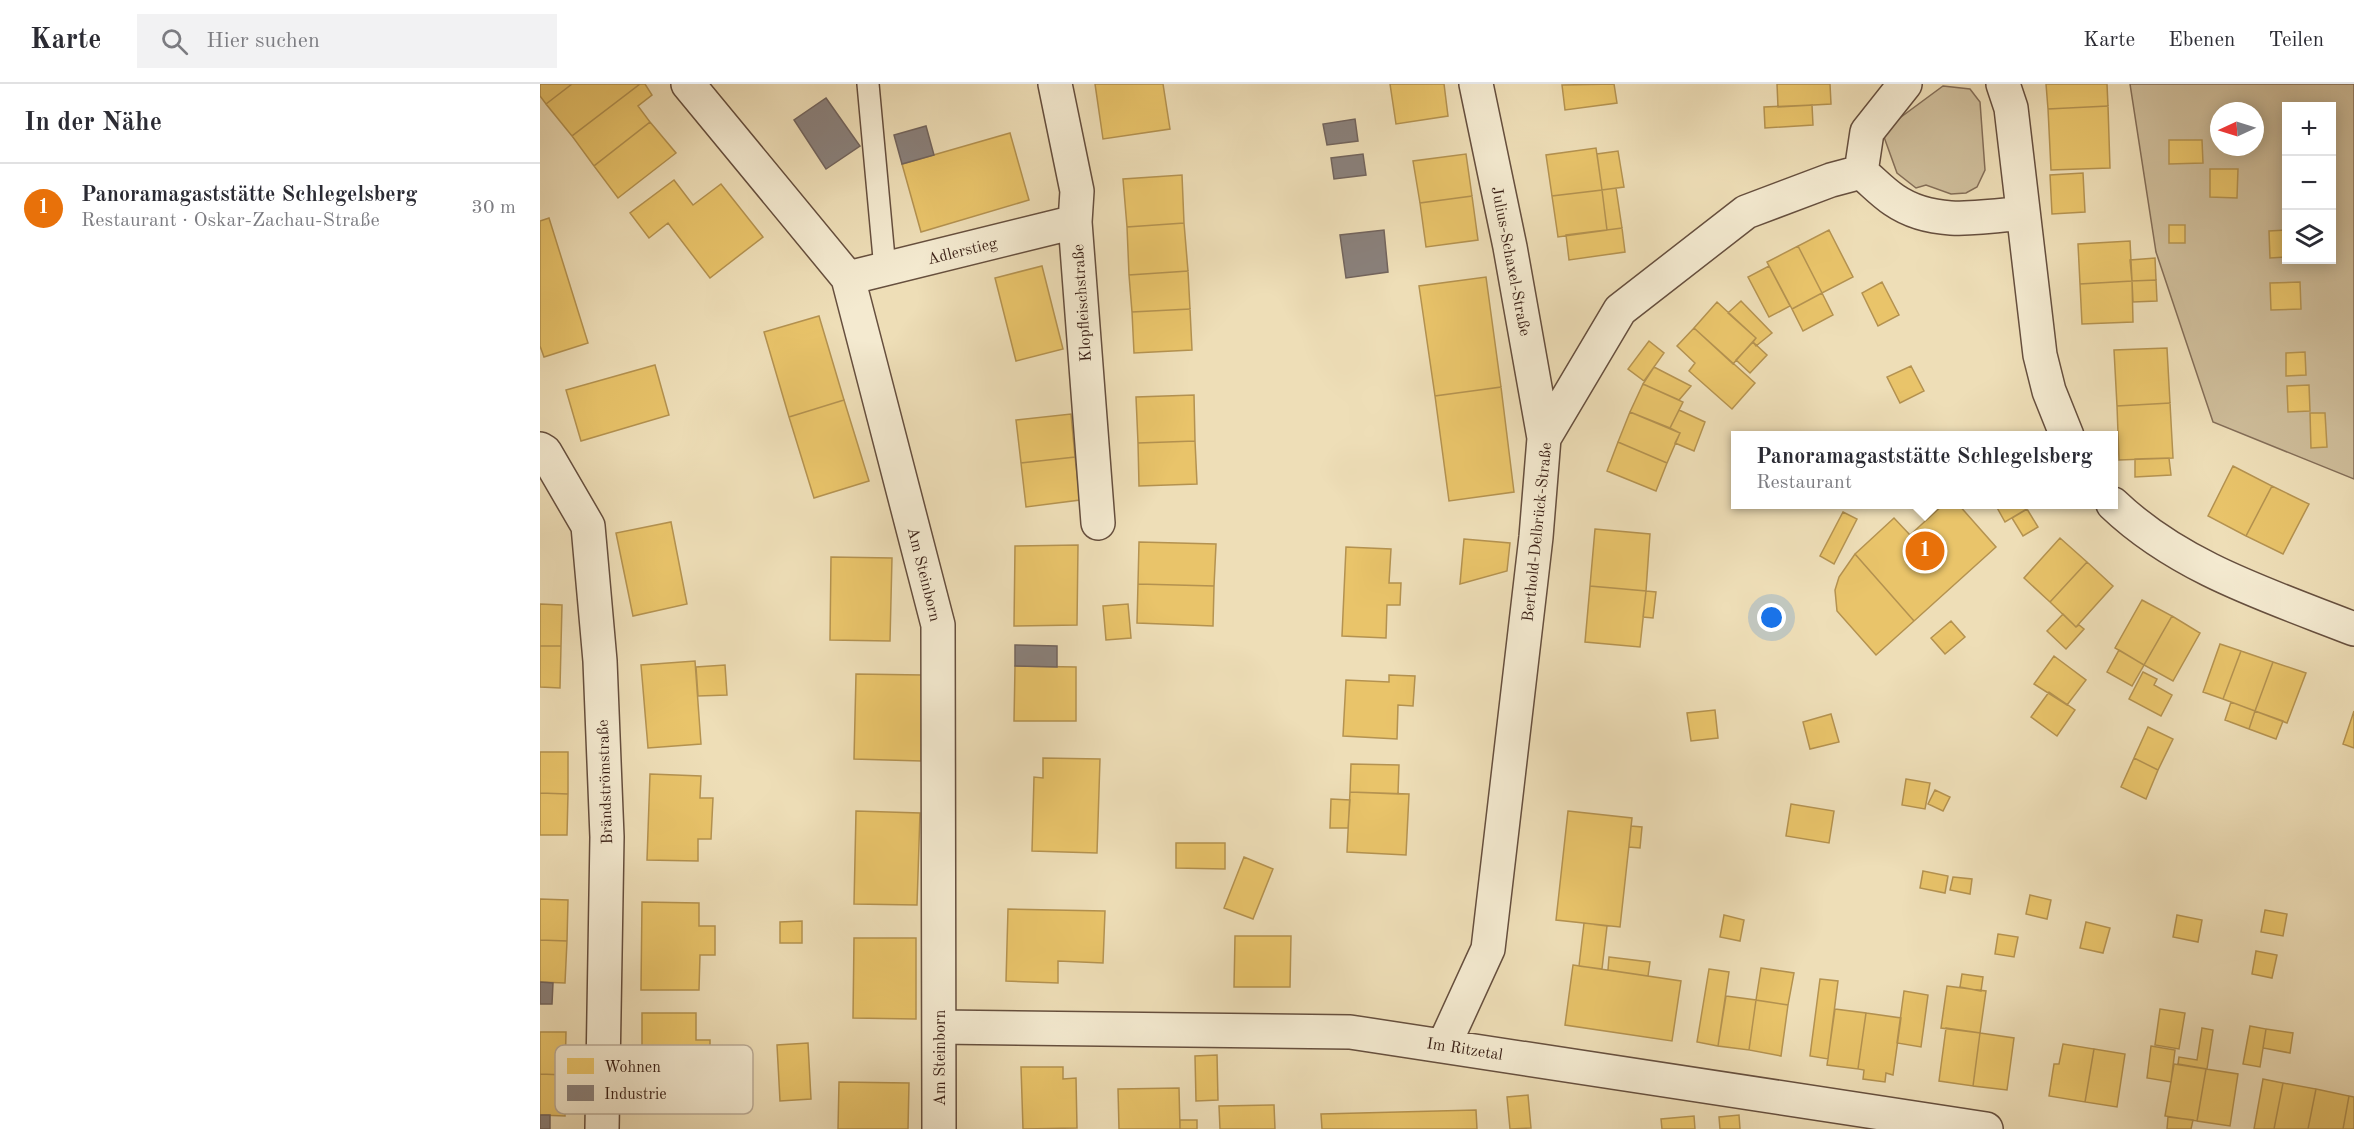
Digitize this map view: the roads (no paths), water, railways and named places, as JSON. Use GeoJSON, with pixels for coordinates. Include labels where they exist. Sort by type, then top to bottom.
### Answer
{"type":"FeatureCollection","features":[{"type":"Feature","properties":{"kind":"street","name":"Am Steinborn"},"geometry":{"type":"LineString","coordinates":[[688,84],[848,278],[938,625],[939,1129]]}},
{"type":"Feature","properties":{"kind":"street","name":"Klopfleischstraße"},"geometry":{"type":"LineString","coordinates":[[1056,84],[1077,191],[1075,222],[1098,523]]}},
{"type":"Feature","properties":{"kind":"street","name":"Julius-Schaxel-Straße"},"geometry":{"type":"LineString","coordinates":[[1476,84],[1510,247],[1544,438]]}},
{"type":"Feature","properties":{"kind":"street"},"geometry":{"type":"LineString","coordinates":[[1905,84],[1868,132],[1861,172],[1895,201],[1936,218],[1976,218],[2022,213]]}},
{"type":"Feature","properties":{"kind":"street"},"geometry":{"type":"LineString","coordinates":[[2003,84],[2012,108],[2022,213],[2040,355],[2049,391],[2065,431]]}},
{"type":"Feature","properties":{"kind":"street","name":"Berthold-Delbrück-Straße"},"geometry":{"type":"LineString","coordinates":[[1444,1045],[1488,949],[1535,548],[1544,438],[1620,310],[1746,212],[1831,180],[1861,172]]}},
{"type":"Feature","properties":{"kind":"street","name":"Adlerstieg"},"geometry":{"type":"LineString","coordinates":[[848,278],[1075,222]]}},
{"type":"Feature","properties":{"kind":"street","name":"Brändströmstraße"},"geometry":{"type":"LineString","coordinates":[[540,449],[545,452],[588,526],[600,661],[607,837],[603,1045]]}},
{"type":"Feature","properties":{"kind":"street"},"geometry":{"type":"LineString","coordinates":[[2118,509],[2139,529],[2216,574],[2354,629]]}},
{"type":"Feature","properties":{"kind":"street","name":"Im Ritzetal"},"geometry":{"type":"LineString","coordinates":[[939,1027],[1350,1032],[1986,1129]]}},
{"type":"Feature","properties":{"kind":"street","name":"Brändströmstraße"},"geometry":{"type":"LineString","coordinates":[[602,1114],[602,1129]]}},
{"type":"Feature","properties":{"kind":"lane"},"geometry":{"type":"LineString","coordinates":[[867,84],[885,269]]}},
{"type":"Feature","properties":{"kind":"place","name":"Panoramagaststätte Schlegelsberg"},"geometry":{"type":"Point","coordinates":[1925,551]}}]}
